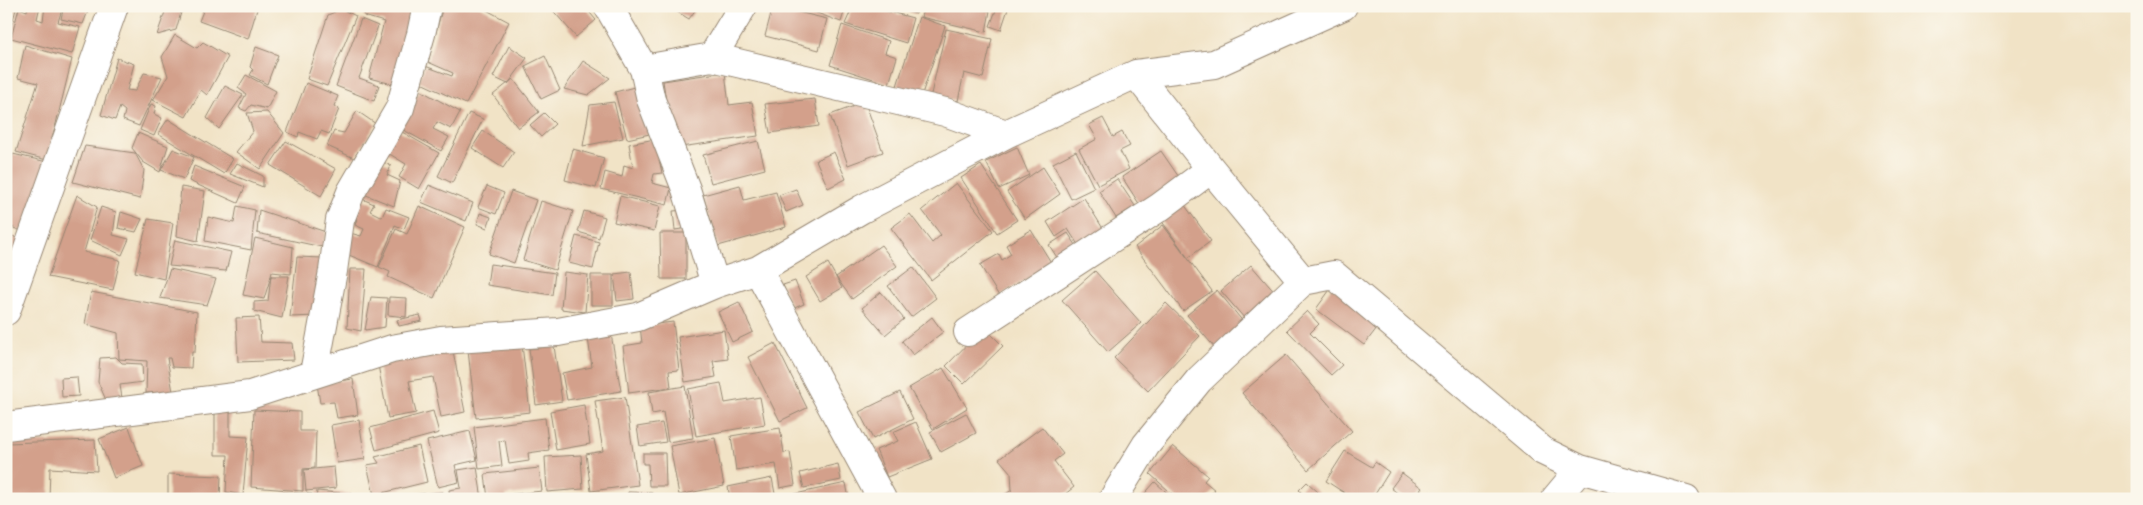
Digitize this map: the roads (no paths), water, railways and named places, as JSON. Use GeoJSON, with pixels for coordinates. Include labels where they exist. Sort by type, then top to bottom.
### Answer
{"type":"FeatureCollection","features":[{"type":"Feature","properties":{"kind":"street"},"geometry":{"type":"LineString","coordinates":[[6,311],[114,6]]}},
{"type":"Feature","properties":{"kind":"street"},"geometry":{"type":"LineString","coordinates":[[314,373],[333,271],[340,220],[351,192],[400,108],[421,34],[426,6]]}},
{"type":"Feature","properties":{"kind":"street"},"geometry":{"type":"LineString","coordinates":[[608,6],[644,69],[651,100],[686,189],[715,284]]}},
{"type":"Feature","properties":{"kind":"street"},"geometry":{"type":"LineString","coordinates":[[712,57],[743,6]]}},
{"type":"Feature","properties":{"kind":"street"},"geometry":{"type":"LineString","coordinates":[[6,426],[250,394],[392,349],[441,340],[558,332],[638,317],[715,284],[758,270],[862,209],[1006,134],[1136,74],[1214,64],[1343,6]]}},
{"type":"Feature","properties":{"kind":"street"},"geometry":{"type":"LineString","coordinates":[[644,69],[712,57],[945,112],[1006,134]]}},
{"type":"Feature","properties":{"kind":"street"},"geometry":{"type":"LineString","coordinates":[[1136,74],[1303,281]]}},
{"type":"Feature","properties":{"kind":"street"},"geometry":{"type":"LineString","coordinates":[[968,332],[1160,206],[1211,169]]}},
{"type":"Feature","properties":{"kind":"street"},"geometry":{"type":"LineString","coordinates":[[758,270],[882,499]]}},
{"type":"Feature","properties":{"kind":"street"},"geometry":{"type":"LineString","coordinates":[[1113,499],[1146,445],[1199,380],[1303,281],[1334,275],[1543,450],[1580,469],[1686,499]]}},
{"type":"Feature","properties":{"kind":"street"},"geometry":{"type":"LineString","coordinates":[[1555,499],[1580,469]]}}]}
